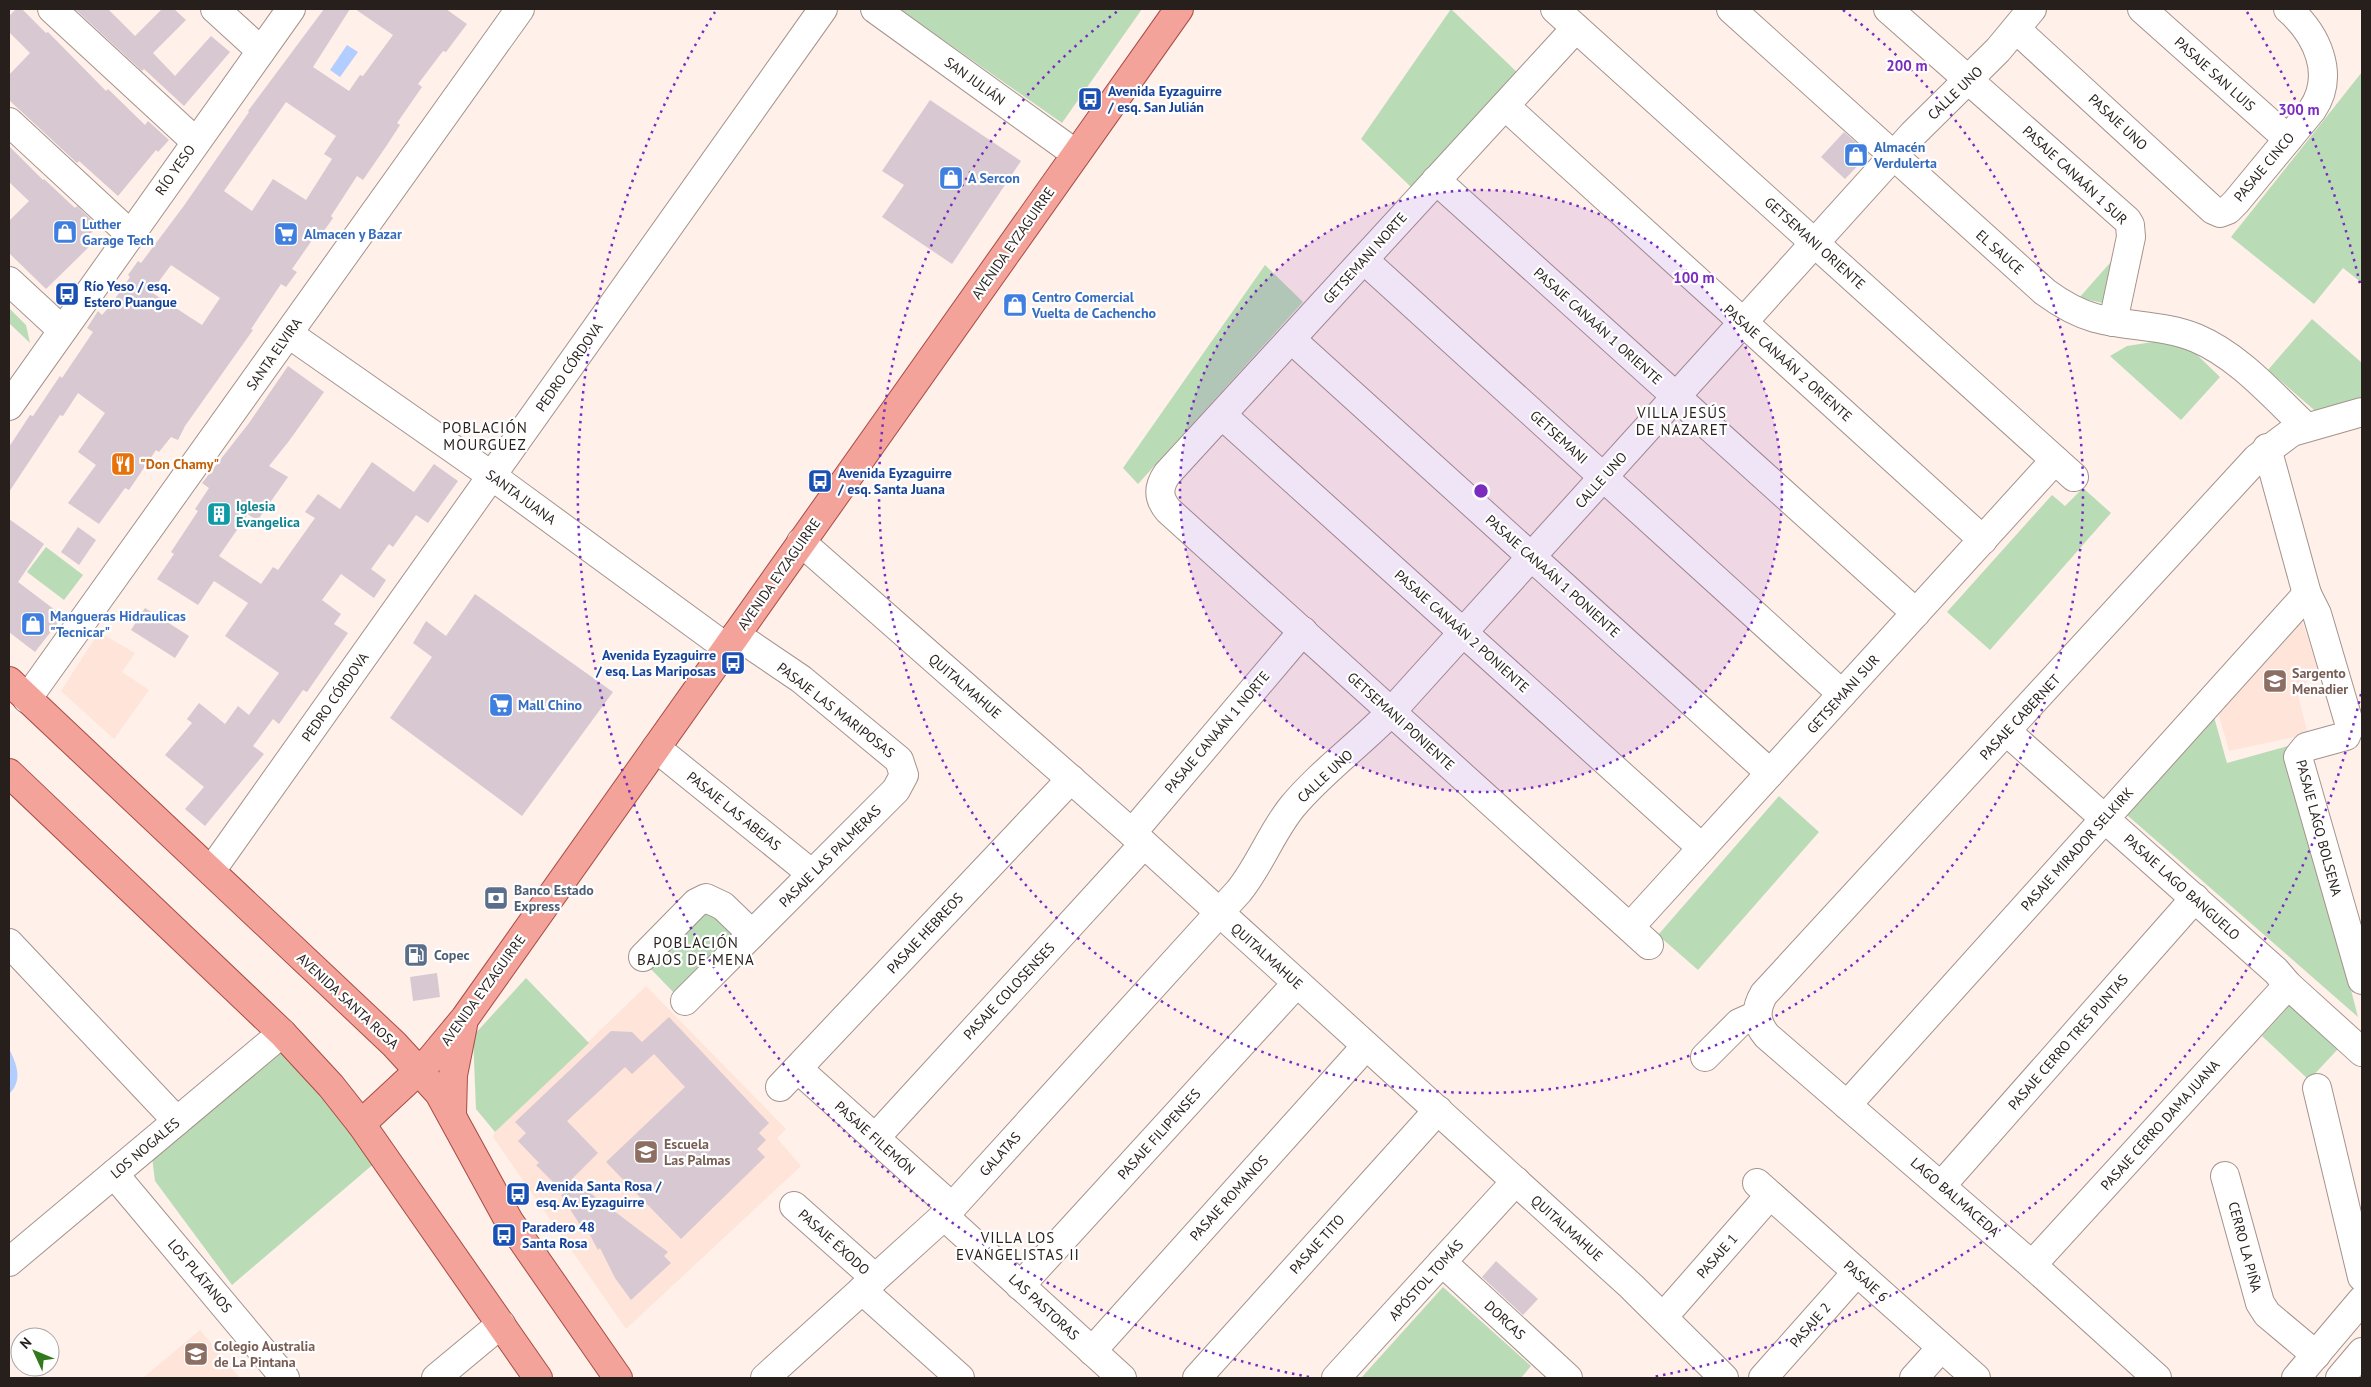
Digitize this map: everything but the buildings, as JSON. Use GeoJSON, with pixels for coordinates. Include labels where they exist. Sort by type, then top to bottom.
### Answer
{"type":"FeatureCollection","features":[{"type":"Feature","properties":{"kind":"main road","name":"AVENIDA EYZAGUIRRE"},"geometry":{"type":"LineString","coordinates":[[361,1124],[420,1070],[465,1018],[1179,9]]}},
{"type":"Feature","properties":{"kind":"main road","name":"AVENIDA SANTA ROSA"},"geometry":{"type":"LineString","coordinates":[[18,690],[420,1070],[439,1093],[452,1115],[509,1221],[618,1378]]}},
{"type":"Feature","properties":{"kind":"main road"},"geometry":{"type":"LineString","coordinates":[[9,772],[282,1034],[331,1086],[361,1124],[538,1378]]}},
{"type":"Feature","properties":{"kind":"main road"},"geometry":{"type":"LineString","coordinates":[[452,1115],[453,1075],[465,1018]]}},
{"type":"Feature","properties":{"kind":"street"},"geometry":{"type":"LineString","coordinates":[[52,9],[196,142]]}},
{"type":"Feature","properties":{"kind":"street"},"geometry":{"type":"LineString","coordinates":[[215,9],[261,51]]}},
{"type":"Feature","properties":{"kind":"street","name":"RÍO YESO"},"geometry":{"type":"LineString","coordinates":[[9,406],[291,9]]}},
{"type":"Feature","properties":{"kind":"street","name":"SANTA ELVIRA"},"geometry":{"type":"LineString","coordinates":[[18,690],[289,334],[520,9]]}},
{"type":"Feature","properties":{"kind":"street","name":"PEDRO CÓRDOVA"},"geometry":{"type":"LineString","coordinates":[[211,871],[823,9]]}},
{"type":"Feature","properties":{"kind":"street","name":"SAN JULIÁN"},"geometry":{"type":"LineString","coordinates":[[875,9],[1076,154]]}},
{"type":"Feature","properties":{"kind":"street","name":"GETSEMANI ORIENTE"},"geometry":{"type":"LineString","coordinates":[[1556,9],[2065,469]]}},
{"type":"Feature","properties":{"kind":"street","name":"PASAJE CANAÁN 1 SUR"},"geometry":{"type":"LineString","coordinates":[[1888,9],[2127,220],[2131,236],[2113,322]]}},
{"type":"Feature","properties":{"kind":"street","name":"PASAJE SAN LUIS"},"geometry":{"type":"LineString","coordinates":[[2142,9],[2288,139]]}},
{"type":"Feature","properties":{"kind":"street","name":"PASAJE CINCO"},"geometry":{"type":"LineString","coordinates":[[2220,213],[2228,210],[2236,202],[2288,139],[2317,102],[2324,84],[2324,72],[2316,46],[2308,30],[2291,10]]}},
{"type":"Feature","properties":{"kind":"street","name":"EL SAUCE"},"geometry":{"type":"LineString","coordinates":[[1745,13],[1893,157],[2044,292],[2073,310],[2094,318],[2175,331],[2212,346],[2238,364],[2306,427]]}},
{"type":"Feature","properties":{"kind":"street","name":"CALLE UNO"},"geometry":{"type":"LineString","coordinates":[[1220,913],[1244,884],[1278,826],[1301,796],[1358,745],[1391,712],[1893,157],[2025,19]]}},
{"type":"Feature","properties":{"kind":"street","name":"PASAJE UNO"},"geometry":{"type":"LineString","coordinates":[[2025,19],[2213,210],[2220,213]]}},
{"type":"Feature","properties":{"kind":"street","name":"GETSEMANI NORTE"},"geometry":{"type":"LineString","coordinates":[[1160,492],[1160,486],[1167,474],[1576,28]]}},
{"type":"Feature","properties":{"kind":"street","name":"PASAJE CANAÁN 2 ORIENTE"},"geometry":{"type":"LineString","coordinates":[[1505,106],[1983,540]]}},
{"type":"Feature","properties":{"kind":"street"},"geometry":{"type":"LineString","coordinates":[[9,122],[130,234]]}},
{"type":"Feature","properties":{"kind":"street","name":"PASAJE CANAÁN 1 ORIENTE"},"geometry":{"type":"LineString","coordinates":[[1436,180],[1916,613]]}},
{"type":"Feature","properties":{"kind":"street","name":"GETSEMANI"},"geometry":{"type":"LineString","coordinates":[[1364,260],[1842,694]]}},
{"type":"Feature","properties":{"kind":"street"},"geometry":{"type":"LineString","coordinates":[[9,281],[62,330]]}},
{"type":"Feature","properties":{"kind":"street","name":"SANTA JUANA"},"geometry":{"type":"LineString","coordinates":[[289,334],[731,641]]}},
{"type":"Feature","properties":{"kind":"street","name":"PASAJE CANAÁN 1 PONIENTE"},"geometry":{"type":"LineString","coordinates":[[1291,339],[1770,773]]}},
{"type":"Feature","properties":{"kind":"street","name":"PASAJE CABERNET"},"geometry":{"type":"LineString","coordinates":[[1757,1015],[1757,1008],[1764,994],[2267,448],[2286,435],[2306,427],[2362,412]]}},
{"type":"Feature","properties":{"kind":"street","name":"PASAJE CANAÁN 2 PONIENTE"},"geometry":{"type":"LineString","coordinates":[[1222,415],[1702,848]]}},
{"type":"Feature","properties":{"kind":"street","name":"PASAJE LAGO BOLSENA"},"geometry":{"type":"LineString","coordinates":[[2267,448],[2307,594],[2317,614],[2350,729],[2346,736],[2302,750],[2298,761],[2362,980]]}},
{"type":"Feature","properties":{"kind":"street","name":"GETSEMANI SUR"},"geometry":{"type":"LineString","coordinates":[[1640,936],[1702,848],[1770,773],[1983,540],[2065,469]]}},
{"type":"Feature","properties":{"kind":"street","name":"GETSEMANI PONIENTE"},"geometry":{"type":"LineString","coordinates":[[1160,492],[1164,505],[1168,510],[1640,936]]}},
{"type":"Feature","properties":{"kind":"street","name":"QUITALMAHUE"},"geometry":{"type":"LineString","coordinates":[[801,542],[1071,779],[1438,1110],[1664,1316],[1724,1378]]}},
{"type":"Feature","properties":{"kind":"street","name":"PASAJE MIRADOR SELKIRK"},"geometry":{"type":"LineString","coordinates":[[1847,1105],[2307,594]]}},
{"type":"Feature","properties":{"kind":"street","name":"PASAJE CANAÁN 1 NORTE"},"geometry":{"type":"LineString","coordinates":[[1138,839],[1302,632]]}},
{"type":"Feature","properties":{"kind":"street","name":"PASAJE LAS MARIPOSAS"},"geometry":{"type":"LineString","coordinates":[[731,641],[801,679],[899,760],[904,775]]}},
{"type":"Feature","properties":{"kind":"street","name":"PASAJE LAGO BANGUELO"},"geometry":{"type":"LineString","coordinates":[[2006,731],[2195,898],[2276,971],[2288,985]]}},
{"type":"Feature","properties":{"kind":"street","name":"PASAJE LAS ABEJAS"},"geometry":{"type":"LineString","coordinates":[[656,748],[812,874]]}},
{"type":"Feature","properties":{"kind":"street","name":"PASAJE LAS PALMERAS"},"geometry":{"type":"LineString","coordinates":[[685,1001],[896,790],[904,775]]}},
{"type":"Feature","properties":{"kind":"street","name":"PASAJE HEBREOS"},"geometry":{"type":"LineString","coordinates":[[789,1078],[1071,779]]}},
{"type":"Feature","properties":{"kind":"street","name":"PASAJE COLOSENSES"},"geometry":{"type":"LineString","coordinates":[[874,1138],[1138,839]]}},
{"type":"Feature","properties":{"kind":"street"},"geometry":{"type":"LineString","coordinates":[[643,957],[696,903],[706,898],[723,906],[752,934]]}},
{"type":"Feature","properties":{"kind":"street","name":"PASAJE CERRO TRES PUNTAS"},"geometry":{"type":"LineString","coordinates":[[1941,1186],[2195,898]]}},
{"type":"Feature","properties":{"kind":"street","name":"GALATAS"},"geometry":{"type":"LineString","coordinates":[[764,1378],[948,1212],[1220,913]]}},
{"type":"Feature","properties":{"kind":"street"},"geometry":{"type":"LineString","coordinates":[[9,943],[177,1121]]}},
{"type":"Feature","properties":{"kind":"street","name":"PASAJE FILIPENSES"},"geometry":{"type":"LineString","coordinates":[[1020,1286],[1297,983]]}},
{"type":"Feature","properties":{"kind":"street"},"geometry":{"type":"LineString","coordinates":[[2288,985],[2362,1052]]}},
{"type":"Feature","properties":{"kind":"street","name":"PASAJE CERRO DAMA JUANA"},"geometry":{"type":"LineString","coordinates":[[2032,1264],[2288,985]]}},
{"type":"Feature","properties":{"kind":"street"},"geometry":{"type":"LineString","coordinates":[[1705,1057],[1739,1023],[1757,1015]]}},
{"type":"Feature","properties":{"kind":"street","name":"LAGO BALMACEDA"},"geometry":{"type":"LineString","coordinates":[[1757,1015],[1762,1030],[1767,1036],[2032,1264],[2157,1378]]}},
{"type":"Feature","properties":{"kind":"street","name":"LOS NOGALES"},"geometry":{"type":"LineString","coordinates":[[9,1262],[282,1034]]}},
{"type":"Feature","properties":{"kind":"street","name":"PASAJE ROMANOS"},"geometry":{"type":"LineString","coordinates":[[1092,1351],[1366,1046]]}},
{"type":"Feature","properties":{"kind":"street","name":"PASAJE FILEMÓN"},"geometry":{"type":"LineString","coordinates":[[789,1078],[874,1138],[948,1212]]}},
{"type":"Feature","properties":{"kind":"street"},"geometry":{"type":"LineString","coordinates":[[2317,1088],[2362,1277]]}},
{"type":"Feature","properties":{"kind":"street","name":"PASAJE TITO"},"geometry":{"type":"LineString","coordinates":[[1197,1378],[1438,1110]]}},
{"type":"Feature","properties":{"kind":"street","name":"LOS PLÁTANOS"},"geometry":{"type":"LineString","coordinates":[[114,1174],[285,1378]]}},
{"type":"Feature","properties":{"kind":"street","name":"CERRO LA PIÑA"},"geometry":{"type":"LineString","coordinates":[[2225,1176],[2260,1303],[2267,1314],[2316,1355]]}},
{"type":"Feature","properties":{"kind":"street","name":"APÓSTOL TOMÁS"},"geometry":{"type":"LineString","coordinates":[[1336,1378],[1516,1181]]}},
{"type":"Feature","properties":{"kind":"street","name":"PASAJE 1"},"geometry":{"type":"LineString","coordinates":[[1664,1316],[1763,1189]]}},
{"type":"Feature","properties":{"kind":"street","name":"PASAJE 6"},"geometry":{"type":"LineString","coordinates":[[1763,1189],[1976,1378]]}},
{"type":"Feature","properties":{"kind":"street","name":"PASAJE ÉXODO"},"geometry":{"type":"LineString","coordinates":[[794,1206],[960,1378]]}},
{"type":"Feature","properties":{"kind":"street","name":"LAS PASTORAS"},"geometry":{"type":"LineString","coordinates":[[948,1212],[1020,1286],[1122,1378]]}},
{"type":"Feature","properties":{"kind":"street","name":"DORCAS"},"geometry":{"type":"LineString","coordinates":[[1442,1262],[1550,1373]]}},
{"type":"Feature","properties":{"kind":"street","name":"PASAJE 2"},"geometry":{"type":"LineString","coordinates":[[1763,1378],[1857,1272]]}},
{"type":"Feature","properties":{"kind":"street"},"geometry":{"type":"LineString","coordinates":[[2296,1378],[2362,1300]]}},
{"type":"Feature","properties":{"kind":"street"},"geometry":{"type":"LineString","coordinates":[[436,1378],[501,1324]]}},
{"type":"Feature","properties":{"kind":"street"},"geometry":{"type":"LineString","coordinates":[[1914,1378],[1941,1348]]}},
{"type":"Feature","properties":{"kind":"street"},"geometry":{"type":"LineString","coordinates":[[2340,1378],[2362,1352]]}},
{"type":"Feature","properties":{"kind":"shaded area","name":"Sargento Menadier"},"geometry":{"type":"Polygon","coordinates":[[[2301,618],[2318,670],[2297,692],[2308,734],[2229,751],[2217,708],[2301,618]]]}},
{"type":"Feature","properties":{"kind":"shaded area"},"geometry":{"type":"Polygon","coordinates":[[[99,632],[135,653],[122,672],[149,690],[114,739],[61,691],[99,632]]]}},
{"type":"Feature","properties":{"kind":"shaded area","name":"Escuela Las Palmas"},"geometry":{"type":"Polygon","coordinates":[[[646,986],[786,1129],[777,1138],[801,1166],[626,1329],[493,1137],[495,1132],[646,986]]]}},
{"type":"Feature","properties":{"kind":"shaded area","name":"Colegio Australia de La Pintana"},"geometry":{"type":"Polygon","coordinates":[[[200,1330],[240,1378],[143,1378],[200,1330]]]}},
{"type":"Feature","properties":{"kind":"green space"},"geometry":{"type":"Polygon","coordinates":[[[899,9],[1142,9],[1062,123],[899,9]]]}},
{"type":"Feature","properties":{"kind":"green space"},"geometry":{"type":"Polygon","coordinates":[[[1451,9],[1521,76],[1412,188],[1361,139],[1451,9]]]}},
{"type":"Feature","properties":{"kind":"green space"},"geometry":{"type":"Polygon","coordinates":[[[2362,72],[2362,283],[2343,268],[2314,304],[2231,237],[2362,72]]]}},
{"type":"Feature","properties":{"kind":"green space"},"geometry":{"type":"Polygon","coordinates":[[[2117,255],[2108,304],[2079,298],[2117,255]]]}},
{"type":"Feature","properties":{"kind":"green space"},"geometry":{"type":"Polygon","coordinates":[[[1265,265],[1303,302],[1138,484],[1123,468],[1265,265]]]}},
{"type":"Feature","properties":{"kind":"green space"},"geometry":{"type":"Polygon","coordinates":[[[9,308],[26,325],[30,343],[9,323],[9,308]]]}},
{"type":"Feature","properties":{"kind":"green space"},"geometry":{"type":"Polygon","coordinates":[[[2312,319],[2362,363],[2362,401],[2321,416],[2268,370],[2312,319]]]}},
{"type":"Feature","properties":{"kind":"green space"},"geometry":{"type":"Polygon","coordinates":[[[2159,341],[2193,351],[2220,377],[2181,420],[2110,356],[2127,346],[2159,341]]]}},
{"type":"Feature","properties":{"kind":"green space"},"geometry":{"type":"Polygon","coordinates":[[[2083,488],[2111,513],[1990,650],[1947,612],[2052,495],[2065,506],[2083,488]]]}},
{"type":"Feature","properties":{"kind":"green space"},"geometry":{"type":"Polygon","coordinates":[[[46,547],[83,575],[64,600],[27,572],[46,547]]]}},
{"type":"Feature","properties":{"kind":"green space"},"geometry":{"type":"Polygon","coordinates":[[[2214,717],[2227,763],[2288,746],[2358,1017],[2127,815],[2214,717]]]}},
{"type":"Feature","properties":{"kind":"green space"},"geometry":{"type":"Polygon","coordinates":[[[1779,796],[1819,832],[1698,970],[1658,935],[1779,796]]]}},
{"type":"Feature","properties":{"kind":"green space"},"geometry":{"type":"Polygon","coordinates":[[[708,909],[737,939],[677,996],[648,966],[708,909]]]}},
{"type":"Feature","properties":{"kind":"green space"},"geometry":{"type":"Polygon","coordinates":[[[526,978],[589,1043],[495,1132],[476,1109],[473,1036],[526,978]]]}},
{"type":"Feature","properties":{"kind":"green space"},"geometry":{"type":"Polygon","coordinates":[[[2290,1005],[2338,1049],[2309,1080],[2262,1036],[2290,1005]]]}},
{"type":"Feature","properties":{"kind":"green space"},"geometry":{"type":"Polygon","coordinates":[[[281,1048],[377,1161],[232,1285],[155,1181],[152,1157],[281,1048]]]}},
{"type":"Feature","properties":{"kind":"green space"},"geometry":{"type":"Polygon","coordinates":[[[1443,1287],[1531,1366],[1521,1378],[1361,1378],[1443,1287]]]}},
{"type":"Feature","properties":{"kind":"water"},"geometry":{"type":"Polygon","coordinates":[[[347,45],[358,52],[340,77],[330,70],[347,45]]]}},
{"type":"Feature","properties":{"kind":"water"},"geometry":{"type":"Polygon","coordinates":[[[9,1049],[16,1066],[17,1078],[16,1084],[9,1094],[9,1049]]]}},
{"type":"Feature","properties":{"kind":"place","name":"Avenida Eyzaguirre / esq. San Julián"},"geometry":{"type":"Point","coordinates":[1090,99]}},
{"type":"Feature","properties":{"kind":"place","name":"Almacén Verdulerta"},"geometry":{"type":"Point","coordinates":[1856,155]}},
{"type":"Feature","properties":{"kind":"place","name":"A Sercon"},"geometry":{"type":"Point","coordinates":[951,178]}},
{"type":"Feature","properties":{"kind":"place","name":"Luther Garage Tech"},"geometry":{"type":"Point","coordinates":[65,232]}},
{"type":"Feature","properties":{"kind":"place","name":"Almacen y Bazar"},"geometry":{"type":"Point","coordinates":[286,234]}},
{"type":"Feature","properties":{"kind":"place","name":"Río Yeso / esq. Estero Puangue"},"geometry":{"type":"Point","coordinates":[67,294]}},
{"type":"Feature","properties":{"kind":"place","name":"Centro Comercial Vuelta de Cachencho"},"geometry":{"type":"Point","coordinates":[1015,305]}},
{"type":"Feature","properties":{"kind":"place","name":"\"Don Chamy\""},"geometry":{"type":"Point","coordinates":[123,464]}},
{"type":"Feature","properties":{"kind":"place","name":"Avenida Eyzaguirre / esq. Santa Juana"},"geometry":{"type":"Point","coordinates":[820,481]}},
{"type":"Feature","properties":{"kind":"place","name":"Iglesia Evangelica"},"geometry":{"type":"Point","coordinates":[219,514]}},
{"type":"Feature","properties":{"kind":"place","name":"Mangueras Hidraulicas \"Tecnicar\""},"geometry":{"type":"Point","coordinates":[33,624]}},
{"type":"Feature","properties":{"kind":"place","name":"Avenida Eyzaguirre / esq. Las Mariposas"},"geometry":{"type":"Point","coordinates":[733,663]}},
{"type":"Feature","properties":{"kind":"place","name":"Sargento Menadier"},"geometry":{"type":"Point","coordinates":[2275,681]}},
{"type":"Feature","properties":{"kind":"place","name":"Mall Chino"},"geometry":{"type":"Point","coordinates":[501,705]}},
{"type":"Feature","properties":{"kind":"place","name":"Banco Estado Express"},"geometry":{"type":"Point","coordinates":[496,898]}},
{"type":"Feature","properties":{"kind":"place","name":"Copec"},"geometry":{"type":"Point","coordinates":[416,955]}},
{"type":"Feature","properties":{"kind":"place","name":"Escuela Las Palmas"},"geometry":{"type":"Point","coordinates":[646,1152]}},
{"type":"Feature","properties":{"kind":"place","name":"Avenida Santa Rosa / esq. Av. Eyzaguirre"},"geometry":{"type":"Point","coordinates":[518,1194]}},
{"type":"Feature","properties":{"kind":"place","name":"Paradero 48 Santa Rosa"},"geometry":{"type":"Point","coordinates":[504,1235]}},
{"type":"Feature","properties":{"kind":"place","name":"Colegio Australia de La Pintana"},"geometry":{"type":"Point","coordinates":[196,1354]}},
{"type":"Feature","properties":{"kind":"district","name":"VILLA JESÚS DE NAZARET"},"geometry":{"type":"Point","coordinates":[1682,420]}},
{"type":"Feature","properties":{"kind":"district","name":"POBLACIÓN MOURGUEZ"},"geometry":{"type":"Point","coordinates":[485,436]}},
{"type":"Feature","properties":{"kind":"district","name":"POBLACIÓN BAJOS DE MENA"},"geometry":{"type":"Point","coordinates":[696,950]}},
{"type":"Feature","properties":{"kind":"district","name":"VILLA LOS EVANGELISTAS II"},"geometry":{"type":"Point","coordinates":[1018,1246]}}]}
